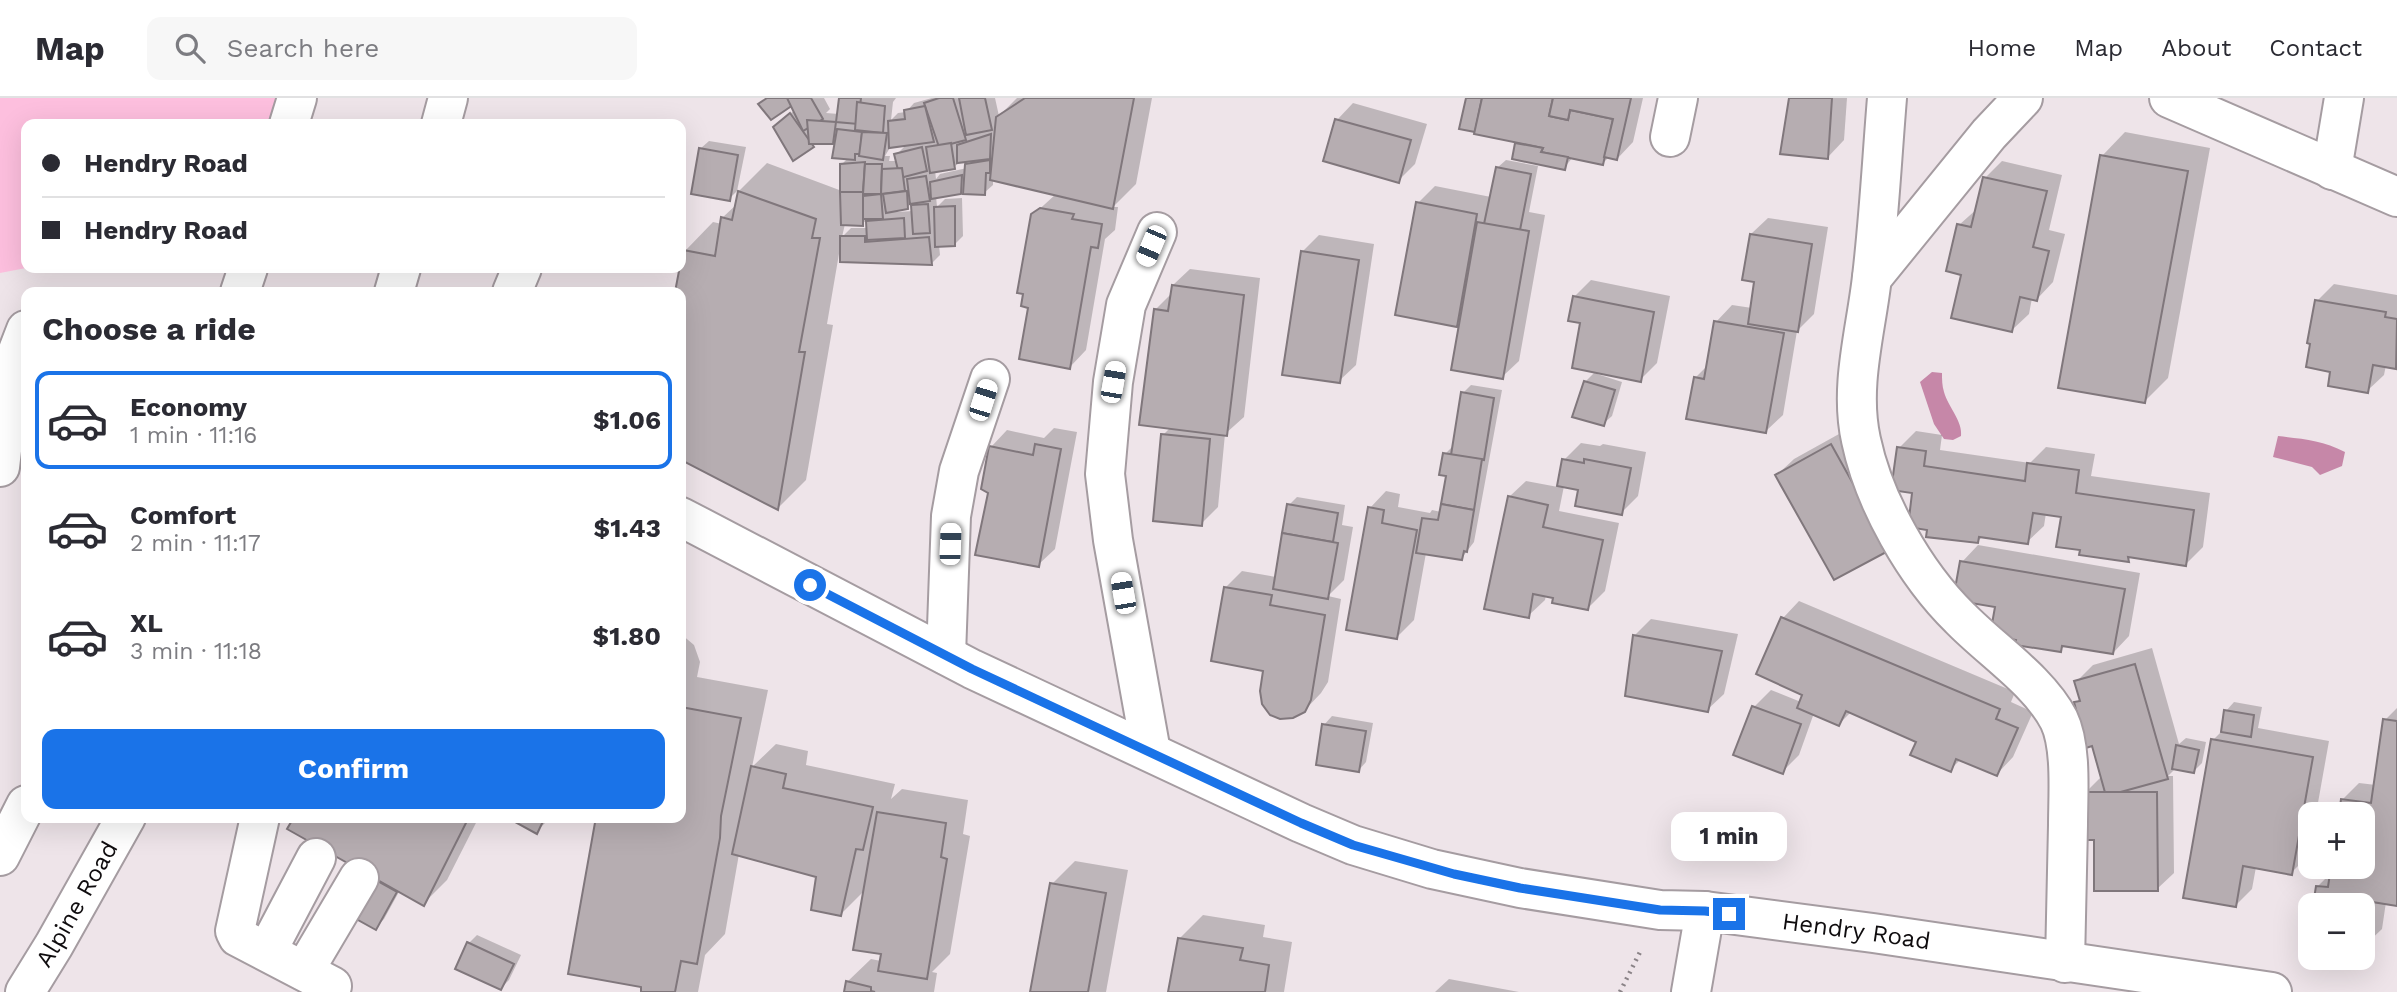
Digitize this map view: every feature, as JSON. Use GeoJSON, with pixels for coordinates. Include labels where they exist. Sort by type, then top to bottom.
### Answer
{"type":"FeatureCollection","features":[{"type":"Feature","properties":{"kind":"street"},"geometry":{"type":"LineString","coordinates":[[291,119],[297,98]]}},
{"type":"Feature","properties":{"kind":"street"},"geometry":{"type":"LineString","coordinates":[[442,119],[448,98]]}},
{"type":"Feature","properties":{"kind":"street"},"geometry":{"type":"LineString","coordinates":[[1670,137],[1678,98]]}},
{"type":"Feature","properties":{"kind":"street"},"geometry":{"type":"LineString","coordinates":[[1887,98],[1872,278],[1856,395],[1860,439],[1871,474],[1897,533],[1924,578],[1959,617],[2041,694],[2059,722],[2066,746],[2068,788],[2065,963]]}},
{"type":"Feature","properties":{"kind":"street"},"geometry":{"type":"LineString","coordinates":[[1872,278],[1989,134],[2023,98]]}},
{"type":"Feature","properties":{"kind":"street"},"geometry":{"type":"LineString","coordinates":[[2169,98],[2384,191]]}},
{"type":"Feature","properties":{"kind":"street"},"geometry":{"type":"LineString","coordinates":[[2332,170],[2344,98]]}},
{"type":"Feature","properties":{"kind":"street"},"geometry":{"type":"LineString","coordinates":[[1151,752],[1113,540],[1105,474],[1113,382],[1126,305],[1157,232]]}},
{"type":"Feature","properties":{"kind":"street"},"geometry":{"type":"LineString","coordinates":[[0,467],[12,366],[21,343]]}},
{"type":"Feature","properties":{"kind":"street"},"geometry":{"type":"LineString","coordinates":[[946,655],[951,516],[959,471],[990,379]]}},
{"type":"Feature","properties":{"kind":"street","name":"Hendry Road"},"geometry":{"type":"LineString","coordinates":[[686,520],[946,655],[1151,752],[1353,845],[1432,869],[1520,888],[1660,910],[1705,911],[1873,933],[2272,992]]}},
{"type":"Feature","properties":{"kind":"street"},"geometry":{"type":"LineString","coordinates":[[0,856],[21,815]]}},
{"type":"Feature","properties":{"kind":"street","name":"Alpine Road"},"geometry":{"type":"LineString","coordinates":[[25,992],[123,823]]}},
{"type":"Feature","properties":{"kind":"street"},"geometry":{"type":"LineString","coordinates":[[259,823],[235,931],[238,937],[318,979],[359,878]]}},
{"type":"Feature","properties":{"kind":"street"},"geometry":{"type":"LineString","coordinates":[[267,951],[316,858]]}},
{"type":"Feature","properties":{"kind":"street"},"geometry":{"type":"LineString","coordinates":[[1692,992],[1705,911]]}},
{"type":"Feature","properties":{"kind":"shaded area"},"geometry":{"type":"Polygon","coordinates":[[[0,98],[297,98],[291,119],[21,119],[21,269],[0,273],[0,98]]]}},
{"type":"Feature","properties":{"kind":"shaded area"},"geometry":{"type":"Polygon","coordinates":[[[1932,372],[1942,373],[1946,398],[1960,425],[1961,436],[1953,440],[1944,439],[1934,424],[1920,382],[1932,372]]]}},
{"type":"Feature","properties":{"kind":"shaded area"},"geometry":{"type":"Polygon","coordinates":[[[2278,436],[2337,448],[2345,452],[2342,466],[2320,475],[2312,467],[2273,457],[2278,436]]]}},
{"type":"Feature","properties":{"kind":"building"},"geometry":{"type":"Polygon","coordinates":[[[767,98],[788,98],[793,105],[771,120],[758,104],[767,98]]]}},
{"type":"Feature","properties":{"kind":"building"},"geometry":{"type":"Polygon","coordinates":[[[787,98],[811,98],[823,119],[803,131],[787,98]]]}},
{"type":"Feature","properties":{"kind":"building"},"geometry":{"type":"Polygon","coordinates":[[[839,98],[861,98],[858,124],[836,122],[839,98]]]}},
{"type":"Feature","properties":{"kind":"building"},"geometry":{"type":"Polygon","coordinates":[[[939,98],[953,98],[966,140],[939,147],[924,103],[939,98]]]}},
{"type":"Feature","properties":{"kind":"building"},"geometry":{"type":"Polygon","coordinates":[[[959,98],[985,98],[992,130],[966,135],[959,98]]]}},
{"type":"Feature","properties":{"kind":"building"},"geometry":{"type":"Polygon","coordinates":[[[1025,98],[1134,98],[1113,209],[990,180],[996,117],[1025,98]]]}},
{"type":"Feature","properties":{"kind":"building"},"geometry":{"type":"Polygon","coordinates":[[[1466,98],[1482,98],[1475,132],[1459,129],[1466,98]]]}},
{"type":"Feature","properties":{"kind":"building"},"geometry":{"type":"Polygon","coordinates":[[[1482,98],[1553,98],[1549,116],[1568,120],[1570,110],[1613,119],[1603,165],[1541,152],[1543,148],[1474,134],[1482,98]]]}},
{"type":"Feature","properties":{"kind":"building"},"geometry":{"type":"Polygon","coordinates":[[[1553,98],[1631,98],[1617,160],[1604,157],[1613,119],[1570,110],[1568,120],[1549,116],[1553,98]]]}},
{"type":"Feature","properties":{"kind":"building"},"geometry":{"type":"Polygon","coordinates":[[[1789,98],[1832,98],[1828,159],[1780,154],[1789,98]]]}},
{"type":"Feature","properties":{"kind":"building"},"geometry":{"type":"Polygon","coordinates":[[[857,102],[885,106],[883,133],[855,130],[857,102]]]}},
{"type":"Feature","properties":{"kind":"building"},"geometry":{"type":"Polygon","coordinates":[[[925,106],[934,142],[889,148],[888,121],[905,119],[904,110],[925,106]]]}},
{"type":"Feature","properties":{"kind":"building"},"geometry":{"type":"Polygon","coordinates":[[[790,113],[814,147],[793,161],[773,127],[790,113]]]}},
{"type":"Feature","properties":{"kind":"building"},"geometry":{"type":"Polygon","coordinates":[[[1335,119],[1411,140],[1399,183],[1323,161],[1335,119]]]}},
{"type":"Feature","properties":{"kind":"building"},"geometry":{"type":"Polygon","coordinates":[[[807,120],[836,122],[833,144],[809,144],[807,120]]]}},
{"type":"Feature","properties":{"kind":"building"},"geometry":{"type":"Polygon","coordinates":[[[837,129],[862,132],[860,154],[855,154],[855,160],[832,158],[837,129]]]}},
{"type":"Feature","properties":{"kind":"building"},"geometry":{"type":"Polygon","coordinates":[[[862,132],[887,133],[883,160],[859,156],[862,132]]]}},
{"type":"Feature","properties":{"kind":"building"},"geometry":{"type":"Polygon","coordinates":[[[991,134],[990,159],[957,163],[957,145],[991,134]]]}},
{"type":"Feature","properties":{"kind":"building"},"geometry":{"type":"Polygon","coordinates":[[[951,143],[955,169],[930,173],[926,147],[951,143]]]}},
{"type":"Feature","properties":{"kind":"building"},"geometry":{"type":"Polygon","coordinates":[[[1515,143],[1543,148],[1541,152],[1568,157],[1565,170],[1512,159],[1515,143]]]}},
{"type":"Feature","properties":{"kind":"building"},"geometry":{"type":"Polygon","coordinates":[[[922,147],[927,171],[900,178],[894,154],[922,147]]]}},
{"type":"Feature","properties":{"kind":"building"},"geometry":{"type":"Polygon","coordinates":[[[699,148],[738,155],[730,201],[691,194],[699,148]]]}},
{"type":"Feature","properties":{"kind":"building"},"geometry":{"type":"Polygon","coordinates":[[[2100,155],[2188,171],[2145,403],[2058,388],[2100,155]]]}},
{"type":"Feature","properties":{"kind":"building"},"geometry":{"type":"Polygon","coordinates":[[[990,160],[990,173],[986,173],[985,195],[963,194],[965,164],[990,160]]]}},
{"type":"Feature","properties":{"kind":"building"},"geometry":{"type":"Polygon","coordinates":[[[865,162],[863,192],[840,192],[840,164],[865,162]]]}},
{"type":"Feature","properties":{"kind":"building"},"geometry":{"type":"Polygon","coordinates":[[[865,164],[882,164],[881,194],[863,194],[865,164]]]}},
{"type":"Feature","properties":{"kind":"building"},"geometry":{"type":"Polygon","coordinates":[[[1496,167],[1531,174],[1520,230],[1484,224],[1496,167]]]}},
{"type":"Feature","properties":{"kind":"building"},"geometry":{"type":"Polygon","coordinates":[[[902,168],[905,191],[881,194],[882,169],[902,168]]]}},
{"type":"Feature","properties":{"kind":"building"},"geometry":{"type":"Polygon","coordinates":[[[962,175],[961,194],[931,199],[930,182],[962,175]]]}},
{"type":"Feature","properties":{"kind":"building"},"geometry":{"type":"Polygon","coordinates":[[[926,176],[930,201],[910,204],[907,179],[926,176]]]}},
{"type":"Feature","properties":{"kind":"building"},"geometry":{"type":"Polygon","coordinates":[[[1983,177],[2047,191],[2033,247],[2049,251],[2037,301],[2020,297],[2012,332],[1951,318],[1961,275],[1946,271],[1957,224],[1971,227],[1983,177]]]}},
{"type":"Feature","properties":{"kind":"building"},"geometry":{"type":"Polygon","coordinates":[[[738,191],[816,219],[812,238],[820,238],[799,352],[805,352],[778,510],[686,463],[686,287],[676,287],[679,273],[686,273],[686,251],[715,256],[721,217],[732,220],[738,191]]]}},
{"type":"Feature","properties":{"kind":"building"},"geometry":{"type":"Polygon","coordinates":[[[907,191],[908,209],[886,213],[883,194],[907,191]]]}},
{"type":"Feature","properties":{"kind":"building"},"geometry":{"type":"Polygon","coordinates":[[[840,192],[863,192],[863,226],[841,225],[840,192]]]}},
{"type":"Feature","properties":{"kind":"building"},"geometry":{"type":"Polygon","coordinates":[[[881,194],[883,219],[863,219],[863,196],[881,194]]]}},
{"type":"Feature","properties":{"kind":"building"},"geometry":{"type":"Polygon","coordinates":[[[1416,202],[1477,214],[1457,327],[1395,315],[1416,202]]]}},
{"type":"Feature","properties":{"kind":"building"},"geometry":{"type":"Polygon","coordinates":[[[928,204],[930,233],[913,234],[911,205],[928,204]]]}},
{"type":"Feature","properties":{"kind":"building"},"geometry":{"type":"Polygon","coordinates":[[[955,206],[955,246],[935,247],[934,207],[955,206]]]}},
{"type":"Feature","properties":{"kind":"building"},"geometry":{"type":"Polygon","coordinates":[[[1040,208],[1074,214],[1072,219],[1102,224],[1098,248],[1091,247],[1070,369],[1019,359],[1028,308],[1021,306],[1023,294],[1017,293],[1031,214],[1040,208]]]}},
{"type":"Feature","properties":{"kind":"building"},"geometry":{"type":"Polygon","coordinates":[[[904,218],[905,238],[867,240],[866,221],[904,218]]]}},
{"type":"Feature","properties":{"kind":"building"},"geometry":{"type":"Polygon","coordinates":[[[1477,222],[1529,231],[1503,379],[1451,370],[1477,222]]]}},
{"type":"Feature","properties":{"kind":"building"},"geometry":{"type":"Polygon","coordinates":[[[1750,234],[1812,244],[1798,332],[1748,324],[1754,282],[1742,280],[1750,234]]]}},
{"type":"Feature","properties":{"kind":"building"},"geometry":{"type":"Polygon","coordinates":[[[840,236],[865,236],[865,242],[929,237],[932,265],[840,262],[840,236]]]}},
{"type":"Feature","properties":{"kind":"building"},"geometry":{"type":"Polygon","coordinates":[[[1301,251],[1359,260],[1340,383],[1282,375],[1301,251]]]}},
{"type":"Feature","properties":{"kind":"building"},"geometry":{"type":"Polygon","coordinates":[[[1172,285],[1244,295],[1227,436],[1139,425],[1154,309],[1168,311],[1172,285]]]}},
{"type":"Feature","properties":{"kind":"building"},"geometry":{"type":"Polygon","coordinates":[[[1573,296],[1654,312],[1641,382],[1572,368],[1580,323],[1568,321],[1573,296]]]}},
{"type":"Feature","properties":{"kind":"building"},"geometry":{"type":"Polygon","coordinates":[[[2315,300],[2386,312],[2385,317],[2397,319],[2396,369],[2373,365],[2368,393],[2328,386],[2330,372],[2306,367],[2310,344],[2307,343],[2315,300]]]}},
{"type":"Feature","properties":{"kind":"building"},"geometry":{"type":"Polygon","coordinates":[[[1714,321],[1784,333],[1766,433],[1686,419],[1694,377],[1704,379],[1714,321]]]}},
{"type":"Feature","properties":{"kind":"building"},"geometry":{"type":"Polygon","coordinates":[[[1584,381],[1615,390],[1604,426],[1572,417],[1584,381]]]}},
{"type":"Feature","properties":{"kind":"building"},"geometry":{"type":"Polygon","coordinates":[[[1461,392],[1494,398],[1484,460],[1451,455],[1461,392]]]}},
{"type":"Feature","properties":{"kind":"building"},"geometry":{"type":"Polygon","coordinates":[[[1161,434],[1210,439],[1202,526],[1153,521],[1161,434]]]}},
{"type":"Feature","properties":{"kind":"building"},"geometry":{"type":"Polygon","coordinates":[[[1035,444],[1061,449],[1039,567],[975,555],[988,493],[981,489],[989,446],[1033,455],[1035,444]]]}},
{"type":"Feature","properties":{"kind":"building"},"geometry":{"type":"Polygon","coordinates":[[[1831,444],[1890,550],[1834,580],[1775,475],[1831,444]]]}},
{"type":"Feature","properties":{"kind":"building"},"geometry":{"type":"Polygon","coordinates":[[[1897,447],[1926,451],[1924,466],[2025,481],[2027,463],[2079,470],[2076,493],[2194,510],[2186,566],[2128,557],[2129,562],[2079,555],[2080,550],[2056,547],[2061,517],[2033,513],[2028,544],[1979,537],[1978,543],[1926,537],[1927,530],[1908,527],[1912,493],[1891,490],[1897,447]]]}},
{"type":"Feature","properties":{"kind":"building"},"geometry":{"type":"Polygon","coordinates":[[[1443,453],[1482,459],[1474,510],[1441,504],[1446,476],[1439,475],[1443,453]]]}},
{"type":"Feature","properties":{"kind":"building"},"geometry":{"type":"Polygon","coordinates":[[[1562,459],[1584,463],[1584,459],[1631,468],[1622,515],[1575,506],[1578,490],[1557,486],[1562,459]]]}},
{"type":"Feature","properties":{"kind":"building"},"geometry":{"type":"Polygon","coordinates":[[[1508,496],[1548,505],[1543,527],[1603,540],[1588,610],[1552,603],[1553,598],[1533,594],[1529,618],[1484,609],[1508,496]]]}},
{"type":"Feature","properties":{"kind":"building"},"geometry":{"type":"Polygon","coordinates":[[[1287,504],[1338,513],[1333,542],[1282,533],[1287,504]]]}},
{"type":"Feature","properties":{"kind":"building"},"geometry":{"type":"Polygon","coordinates":[[[1441,504],[1474,510],[1467,552],[1464,551],[1462,560],[1416,553],[1422,518],[1438,520],[1441,504]]]}},
{"type":"Feature","properties":{"kind":"building"},"geometry":{"type":"Polygon","coordinates":[[[1368,507],[1384,510],[1382,523],[1417,530],[1397,639],[1346,630],[1368,507]]]}},
{"type":"Feature","properties":{"kind":"building"},"geometry":{"type":"Polygon","coordinates":[[[1282,533],[1338,543],[1328,599],[1273,589],[1282,533]]]}},
{"type":"Feature","properties":{"kind":"building"},"geometry":{"type":"Polygon","coordinates":[[[1960,561],[2125,589],[2113,654],[2062,646],[2061,652],[2015,645],[2016,640],[1990,635],[1995,607],[1953,600],[1960,561]]]}},
{"type":"Feature","properties":{"kind":"building"},"geometry":{"type":"Polygon","coordinates":[[[1224,587],[1272,595],[1270,605],[1325,615],[1311,700],[1305,712],[1293,718],[1280,719],[1270,715],[1262,704],[1260,691],[1263,671],[1211,661],[1224,587]]]}},
{"type":"Feature","properties":{"kind":"building"},"geometry":{"type":"Polygon","coordinates":[[[1781,617],[2000,709],[1996,719],[2018,728],[1997,776],[1956,759],[1951,772],[1910,755],[1916,742],[1846,711],[1839,726],[1797,708],[1802,695],[1756,674],[1781,617]]]}},
{"type":"Feature","properties":{"kind":"building"},"geometry":{"type":"Polygon","coordinates":[[[1633,635],[1722,651],[1708,712],[1625,696],[1633,635]]]}},
{"type":"Feature","properties":{"kind":"building"},"geometry":{"type":"Polygon","coordinates":[[[2135,664],[2168,779],[2106,796],[2092,746],[2086,748],[2074,702],[2080,701],[2074,681],[2135,664]]]}},
{"type":"Feature","properties":{"kind":"building"},"geometry":{"type":"Polygon","coordinates":[[[1752,706],[1801,724],[1783,774],[1733,755],[1752,706]]]}},
{"type":"Feature","properties":{"kind":"building"},"geometry":{"type":"Polygon","coordinates":[[[686,708],[741,718],[721,816],[720,838],[697,964],[681,961],[675,992],[641,992],[641,987],[568,974],[595,823],[686,823],[686,708]]]}},
{"type":"Feature","properties":{"kind":"building"},"geometry":{"type":"Polygon","coordinates":[[[2224,710],[2254,715],[2251,737],[2221,732],[2224,710]]]}},
{"type":"Feature","properties":{"kind":"building"},"geometry":{"type":"Polygon","coordinates":[[[2383,719],[2397,721],[2397,906],[2375,902],[2375,893],[2315,893],[2316,886],[2328,887],[2329,879],[2375,879],[2375,802],[2371,802],[2383,719]]]}},
{"type":"Feature","properties":{"kind":"building"},"geometry":{"type":"Polygon","coordinates":[[[1322,724],[1366,731],[1359,772],[1316,765],[1322,724]]]}},
{"type":"Feature","properties":{"kind":"building"},"geometry":{"type":"Polygon","coordinates":[[[2211,739],[2313,757],[2305,802],[2298,802],[2298,841],[2292,875],[2243,866],[2236,907],[2183,898],[2211,739]]]}},
{"type":"Feature","properties":{"kind":"building"},"geometry":{"type":"Polygon","coordinates":[[[2176,745],[2199,750],[2194,773],[2172,769],[2176,745]]]}},
{"type":"Feature","properties":{"kind":"building"},"geometry":{"type":"Polygon","coordinates":[[[751,766],[786,774],[783,788],[873,807],[863,850],[856,849],[841,916],[811,910],[816,877],[732,854],[751,766]]]}},
{"type":"Feature","properties":{"kind":"building"},"geometry":{"type":"Polygon","coordinates":[[[2083,792],[2157,792],[2158,891],[2094,891],[2094,840],[2083,840],[2083,792]]]}},
{"type":"Feature","properties":{"kind":"building"},"geometry":{"type":"Polygon","coordinates":[[[2341,799],[2364,802],[2341,802],[2341,799]]]}},
{"type":"Feature","properties":{"kind":"building"},"geometry":{"type":"Polygon","coordinates":[[[877,812],[946,823],[941,857],[947,859],[927,979],[878,971],[881,954],[853,950],[877,812]]]}},
{"type":"Feature","properties":{"kind":"building"},"geometry":{"type":"Polygon","coordinates":[[[290,823],[466,823],[424,906],[287,829],[290,823]]]}},
{"type":"Feature","properties":{"kind":"building"},"geometry":{"type":"Polygon","coordinates":[[[517,823],[542,823],[537,834],[517,823]]]}},
{"type":"Feature","properties":{"kind":"building"},"geometry":{"type":"Polygon","coordinates":[[[363,873],[397,892],[376,930],[342,911],[363,873]]]}},
{"type":"Feature","properties":{"kind":"building"},"geometry":{"type":"Polygon","coordinates":[[[1050,883],[1106,893],[1088,992],[1030,992],[1050,883]]]}},
{"type":"Feature","properties":{"kind":"building"},"geometry":{"type":"Polygon","coordinates":[[[1178,938],[1243,948],[1240,960],[1269,965],[1265,992],[1168,992],[1178,938]]]}},
{"type":"Feature","properties":{"kind":"building"},"geometry":{"type":"Polygon","coordinates":[[[467,942],[514,964],[501,990],[455,969],[467,942]]]}},
{"type":"Feature","properties":{"kind":"building"},"geometry":{"type":"Polygon","coordinates":[[[846,981],[871,987],[871,991],[875,992],[844,992],[846,981]]]}},
{"type":"Feature","properties":{"kind":"route"},"geometry":{"type":"LineString","coordinates":[[810,585],[972,669],[1353,845],[1432,869],[1520,888],[1660,910],[1729,914]]}}]}
